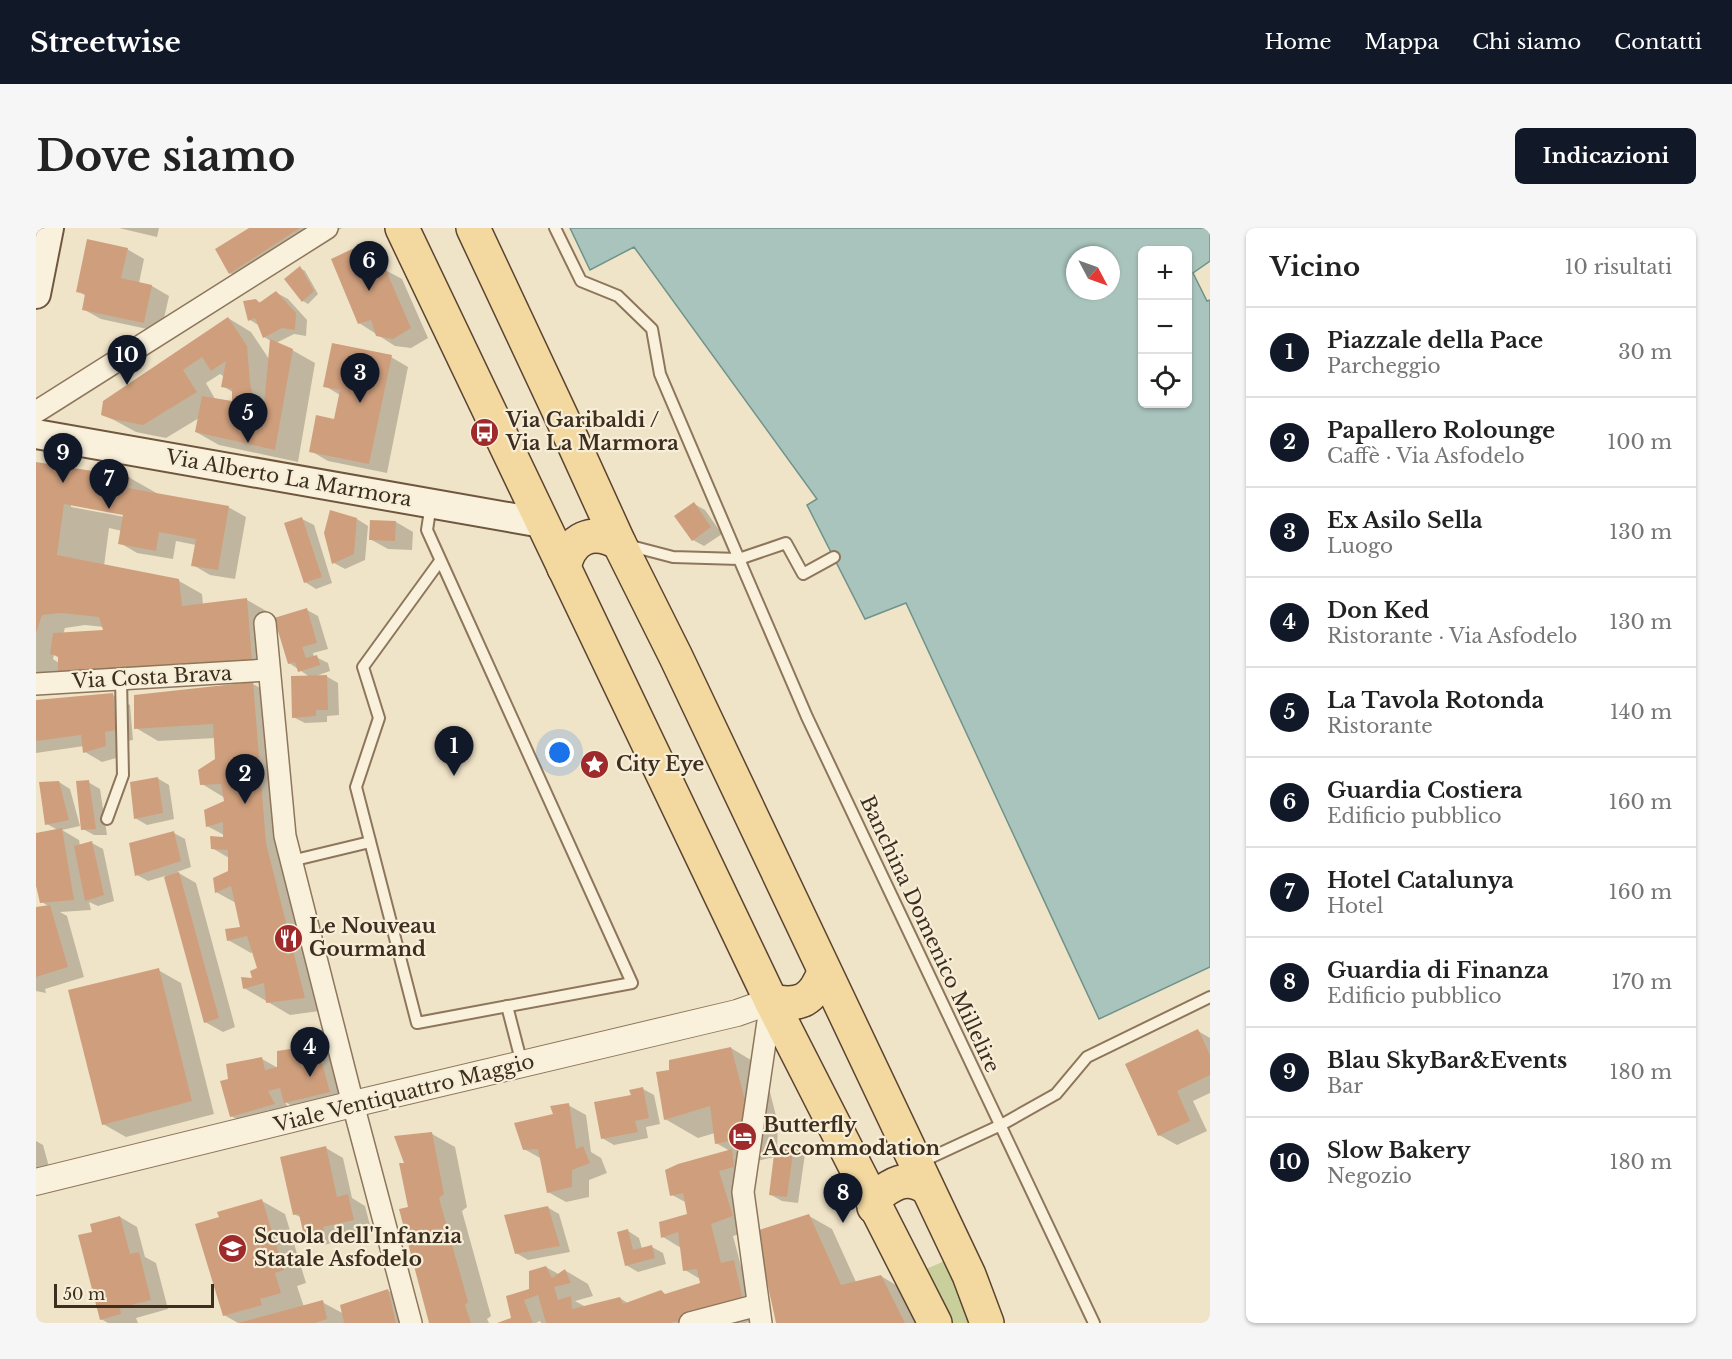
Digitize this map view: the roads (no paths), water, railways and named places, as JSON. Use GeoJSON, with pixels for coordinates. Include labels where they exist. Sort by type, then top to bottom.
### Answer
{"type":"FeatureCollection","features":[{"type":"Feature","properties":{"kind":"main road"},"geometry":{"type":"LineString","coordinates":[[36,294],[49,228]]}},
{"type":"Feature","properties":{"kind":"main road"},"geometry":{"type":"LineString","coordinates":[[402,228],[771,1000],[874,1207],[935,1323]]}},
{"type":"Feature","properties":{"kind":"main road"},"geometry":{"type":"LineString","coordinates":[[473,228],[619,543],[686,678],[969,1275],[987,1323]]}},
{"type":"Feature","properties":{"kind":"main road","name":"Via Alberto La Marmora"},"geometry":{"type":"LineString","coordinates":[[36,434],[542,523]]}},
{"type":"Feature","properties":{"kind":"main road"},"geometry":{"type":"LineString","coordinates":[[564,568],[573,546],[584,538],[596,535],[608,537],[619,543]]}},
{"type":"Feature","properties":{"kind":"main road"},"geometry":{"type":"LineString","coordinates":[[771,1000],[787,1004],[803,1000],[817,989],[824,972]]}},
{"type":"Feature","properties":{"kind":"main road"},"geometry":{"type":"LineString","coordinates":[[858,1175],[865,1179],[873,1179],[899,1166],[906,1158],[917,1166]]}},
{"type":"Feature","properties":{"kind":"main road"},"geometry":{"type":"LineString","coordinates":[[874,1207],[874,1198],[902,1181],[917,1181],[917,1166]]}},
{"type":"Feature","properties":{"kind":"street"},"geometry":{"type":"LineString","coordinates":[[36,412],[327,228]]}},
{"type":"Feature","properties":{"kind":"street"},"geometry":{"type":"LineString","coordinates":[[265,622],[285,836],[411,1323]]}},
{"type":"Feature","properties":{"kind":"street","name":"Via Costa Brava"},"geometry":{"type":"LineString","coordinates":[[36,684],[268,670]]}},
{"type":"Feature","properties":{"kind":"street"},"geometry":{"type":"LineString","coordinates":[[690,1323],[759,1314],[743,1192],[771,1000]]}},
{"type":"Feature","properties":{"kind":"street","name":"Viale Ventiquattro Maggio"},"geometry":{"type":"LineString","coordinates":[[36,1182],[737,1013],[771,1000]]}},
{"type":"Feature","properties":{"kind":"lane","name":"Banchina Domenico Millelire"},"geometry":{"type":"LineString","coordinates":[[555,228],[581,281],[618,296],[652,329],[660,374],[807,717],[1094,1323]]}},
{"type":"Feature","properties":{"kind":"lane"},"geometry":{"type":"LineString","coordinates":[[431,503],[427,530],[632,983],[417,1023],[356,787],[379,718],[363,667],[440,561]]}},
{"type":"Feature","properties":{"kind":"lane"},"geometry":{"type":"LineString","coordinates":[[619,543],[673,557],[739,559],[786,543],[802,574],[834,557]]}},
{"type":"Feature","properties":{"kind":"lane"},"geometry":{"type":"LineString","coordinates":[[106,819],[123,775],[121,679]]}},
{"type":"Feature","properties":{"kind":"lane"},"geometry":{"type":"LineString","coordinates":[[291,861],[370,842]]}},
{"type":"Feature","properties":{"kind":"lane"},"geometry":{"type":"LineString","coordinates":[[917,1166],[1001,1125],[1056,1094],[1087,1057],[1210,997]]}},
{"type":"Feature","properties":{"kind":"lane"},"geometry":{"type":"LineString","coordinates":[[507,1006],[522,1064]]}},
{"type":"Feature","properties":{"kind":"water"},"geometry":{"type":"Polygon","coordinates":[[[570,228],[1210,228],[1210,261],[1193,273],[1207,301],[1210,300],[1210,967],[1099,1019],[906,603],[865,619],[807,505],[817,499],[634,247],[590,270],[570,228]]]}},
{"type":"Feature","properties":{"kind":"place","name":"Guardia Costiera"},"geometry":{"type":"Point","coordinates":[369,291]}},
{"type":"Feature","properties":{"kind":"place","name":"Slow Bakery"},"geometry":{"type":"Point","coordinates":[127,385]}},
{"type":"Feature","properties":{"kind":"place","name":"Ex Asilo Sella"},"geometry":{"type":"Point","coordinates":[360,403]}},
{"type":"Feature","properties":{"kind":"place","name":"Via Garibaldi / Via La Marmora"},"geometry":{"type":"Point","coordinates":[485,432]}},
{"type":"Feature","properties":{"kind":"place","name":"La Tavola Rotonda"},"geometry":{"type":"Point","coordinates":[248,443]}},
{"type":"Feature","properties":{"kind":"place","name":"Blau SkyBar&Events"},"geometry":{"type":"Point","coordinates":[63,483]}},
{"type":"Feature","properties":{"kind":"place","name":"Hotel Catalunya"},"geometry":{"type":"Point","coordinates":[109,509]}},
{"type":"Feature","properties":{"kind":"place","name":"City Eye"},"geometry":{"type":"Point","coordinates":[595,764]}},
{"type":"Feature","properties":{"kind":"place","name":"Piazzale della Pace"},"geometry":{"type":"Point","coordinates":[454,776]}},
{"type":"Feature","properties":{"kind":"place","name":"Papallero Rolounge"},"geometry":{"type":"Point","coordinates":[245,804]}},
{"type":"Feature","properties":{"kind":"place","name":"Le Nouveau Gourmand"},"geometry":{"type":"Point","coordinates":[288,938]}},
{"type":"Feature","properties":{"kind":"place","name":"Don Ked"},"geometry":{"type":"Point","coordinates":[310,1077]}},
{"type":"Feature","properties":{"kind":"place","name":"Butterfly Accommodation"},"geometry":{"type":"Point","coordinates":[742,1136]}},
{"type":"Feature","properties":{"kind":"place","name":"Guardia di Finanza"},"geometry":{"type":"Point","coordinates":[843,1223]}},
{"type":"Feature","properties":{"kind":"place","name":"Scuola dell'Infanzia Statale Asfodelo"},"geometry":{"type":"Point","coordinates":[233,1248]}}]}
